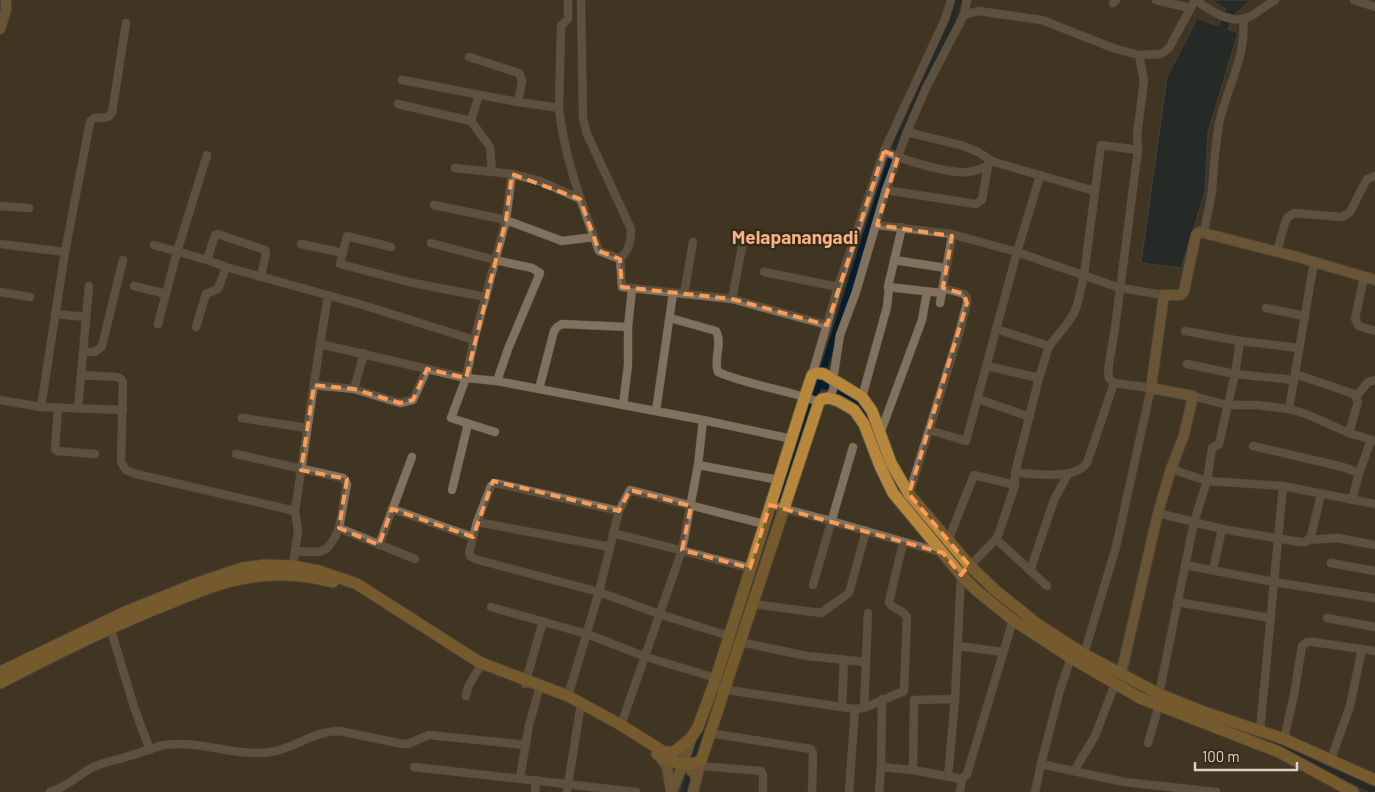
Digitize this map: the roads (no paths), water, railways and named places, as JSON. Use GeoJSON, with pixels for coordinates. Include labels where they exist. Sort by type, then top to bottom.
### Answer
{"type":"FeatureCollection","features":[{"type":"Feature","properties":{"kind":"main road"},"geometry":{"type":"LineString","coordinates":[[0,27],[6,10],[6,0]]}},
{"type":"Feature","properties":{"kind":"main road"},"geometry":{"type":"LineString","coordinates":[[1118,679],[1158,513],[1171,469],[1184,435],[1193,396],[1151,388],[1164,296],[1181,295],[1184,291],[1196,235],[1199,232],[1277,251],[1375,280]]}},
{"type":"Feature","properties":{"kind":"main road"},"geometry":{"type":"LineString","coordinates":[[826,382],[862,396],[872,411],[891,463],[909,494],[948,541],[977,591],[1013,620],[1071,658],[1159,700],[1279,752],[1353,792]]}},
{"type":"Feature","properties":{"kind":"main road"},"geometry":{"type":"LineString","coordinates":[[671,792],[692,766],[709,733],[729,636],[764,524],[777,507],[778,480],[792,439],[812,400],[826,382]]}},
{"type":"Feature","properties":{"kind":"main road"},"geometry":{"type":"LineString","coordinates":[[812,400],[822,399],[826,382]]}},
{"type":"Feature","properties":{"kind":"main road"},"geometry":{"type":"LineString","coordinates":[[826,382],[838,401],[854,410],[864,424],[880,466],[894,493],[943,553],[995,590],[1036,624],[1084,654],[1118,679]]}},
{"type":"Feature","properties":{"kind":"main road"},"geometry":{"type":"LineString","coordinates":[[663,754],[677,750],[691,738],[740,642],[753,604],[777,507],[812,400]]}},
{"type":"Feature","properties":{"kind":"main road"},"geometry":{"type":"LineString","coordinates":[[0,672],[127,610],[242,568],[265,565],[346,586],[479,668],[568,696],[621,724],[672,762],[692,766]]}},
{"type":"Feature","properties":{"kind":"main road"},"geometry":{"type":"LineString","coordinates":[[0,683],[110,627],[194,594],[244,578],[292,571],[319,570],[357,584],[479,662],[525,682],[663,754],[671,792]]}},
{"type":"Feature","properties":{"kind":"main road"},"geometry":{"type":"LineString","coordinates":[[1159,700],[1260,730],[1331,759],[1375,780]]}},
{"type":"Feature","properties":{"kind":"main road"},"geometry":{"type":"LineString","coordinates":[[691,738],[693,792]]}},
{"type":"Feature","properties":{"kind":"street"},"geometry":{"type":"LineString","coordinates":[[568,0],[568,19],[561,26],[559,108],[562,135],[580,199],[599,251],[620,259]]}},
{"type":"Feature","properties":{"kind":"street"},"geometry":{"type":"LineString","coordinates":[[582,0],[583,118],[587,134],[631,229],[631,240],[627,251],[620,259],[622,287],[732,299],[827,325]]}},
{"type":"Feature","properties":{"kind":"street"},"geometry":{"type":"LineString","coordinates":[[826,382],[827,325],[838,286],[886,152],[946,19],[951,0]]}},
{"type":"Feature","properties":{"kind":"street"},"geometry":{"type":"LineString","coordinates":[[826,382],[877,225],[886,190],[907,132],[926,88],[964,15],[967,0]]}},
{"type":"Feature","properties":{"kind":"street"},"geometry":{"type":"LineString","coordinates":[[1156,0],[1190,8]]}},
{"type":"Feature","properties":{"kind":"street"},"geometry":{"type":"LineString","coordinates":[[964,15],[978,11],[1042,20],[1113,48],[1139,55],[1161,54],[1169,48],[1195,0],[1224,17],[1243,19],[1275,0]]}},
{"type":"Feature","properties":{"kind":"street"},"geometry":{"type":"LineString","coordinates":[[1354,0],[1375,7]]}},
{"type":"Feature","properties":{"kind":"street"},"geometry":{"type":"LineString","coordinates":[[1204,233],[1212,193],[1215,149],[1220,118],[1242,46],[1243,19]]}},
{"type":"Feature","properties":{"kind":"street"},"geometry":{"type":"LineString","coordinates":[[41,407],[65,252],[90,122],[94,118],[108,117],[112,113],[126,23]]}},
{"type":"Feature","properties":{"kind":"street"},"geometry":{"type":"LineString","coordinates":[[1084,654],[1116,546],[1151,388],[1114,383],[1108,378],[1138,150],[1137,135],[1144,81],[1139,55]]}},
{"type":"Feature","properties":{"kind":"street"},"geometry":{"type":"LineString","coordinates":[[469,57],[519,73],[522,81],[518,102]]}},
{"type":"Feature","properties":{"kind":"street"},"geometry":{"type":"LineString","coordinates":[[402,80],[559,108]]}},
{"type":"Feature","properties":{"kind":"street"},"geometry":{"type":"LineString","coordinates":[[471,121],[479,95]]}},
{"type":"Feature","properties":{"kind":"street"},"geometry":{"type":"LineString","coordinates":[[398,104],[471,121],[490,147],[492,172]]}},
{"type":"Feature","properties":{"kind":"street"},"geometry":{"type":"LineString","coordinates":[[907,132],[964,146],[978,152],[988,163],[1095,190]]}},
{"type":"Feature","properties":{"kind":"street"},"geometry":{"type":"LineString","coordinates":[[948,776],[965,570],[996,539],[1015,485],[1015,473],[1039,378],[1050,346],[1074,313],[1084,275],[1101,145],[1138,150]]}},
{"type":"Feature","properties":{"kind":"street"},"geometry":{"type":"LineString","coordinates":[[886,152],[954,172],[968,172],[988,163]]}},
{"type":"Feature","properties":{"kind":"street"},"geometry":{"type":"LineString","coordinates":[[158,324],[177,252],[207,155]]}},
{"type":"Feature","properties":{"kind":"street"},"geometry":{"type":"LineString","coordinates":[[886,190],[976,204],[982,200],[988,163]]}},
{"type":"Feature","properties":{"kind":"street"},"geometry":{"type":"LineString","coordinates":[[455,168],[512,174],[540,181],[580,199]]}},
{"type":"Feature","properties":{"kind":"street"},"geometry":{"type":"LineString","coordinates":[[494,432],[451,418],[466,378],[474,340],[506,220],[512,174]]}},
{"type":"Feature","properties":{"kind":"street"},"geometry":{"type":"LineString","coordinates":[[928,430],[966,441],[1016,252],[1040,176]]}},
{"type":"Feature","properties":{"kind":"street"},"geometry":{"type":"LineString","coordinates":[[1277,251],[1285,223],[1290,215],[1298,212],[1342,217],[1350,212],[1367,178],[1375,176]]}},
{"type":"Feature","properties":{"kind":"street"},"geometry":{"type":"LineString","coordinates":[[434,205],[506,220],[562,241],[594,236]]}},
{"type":"Feature","properties":{"kind":"street"},"geometry":{"type":"LineString","coordinates":[[0,206],[28,208]]}},
{"type":"Feature","properties":{"kind":"street"},"geometry":{"type":"LineString","coordinates":[[877,225],[951,234],[1016,252],[1120,288],[1164,296]]}},
{"type":"Feature","properties":{"kind":"street"},"geometry":{"type":"LineString","coordinates":[[862,396],[887,307],[889,288],[887,286],[902,228]]}},
{"type":"Feature","properties":{"kind":"street"},"geometry":{"type":"LineString","coordinates":[[207,260],[215,235],[218,234],[265,250],[261,276]]}},
{"type":"Feature","properties":{"kind":"street"},"geometry":{"type":"LineString","coordinates":[[940,303],[953,237],[951,234]]}},
{"type":"Feature","properties":{"kind":"street"},"geometry":{"type":"LineString","coordinates":[[391,246],[348,236],[340,264],[412,283],[486,297]]}},
{"type":"Feature","properties":{"kind":"street"},"geometry":{"type":"LineString","coordinates":[[684,294],[693,242]]}},
{"type":"Feature","properties":{"kind":"street"},"geometry":{"type":"LineString","coordinates":[[431,243],[532,268],[540,273],[496,381]]}},
{"type":"Feature","properties":{"kind":"street"},"geometry":{"type":"LineString","coordinates":[[0,244],[65,252]]}},
{"type":"Feature","properties":{"kind":"street"},"geometry":{"type":"LineString","coordinates":[[300,244],[342,253]]}},
{"type":"Feature","properties":{"kind":"street"},"geometry":{"type":"LineString","coordinates":[[154,245],[363,305],[474,340]]}},
{"type":"Feature","properties":{"kind":"street"},"geometry":{"type":"LineString","coordinates":[[732,299],[742,247]]}},
{"type":"Feature","properties":{"kind":"street"},"geometry":{"type":"LineString","coordinates":[[83,352],[96,352],[102,346],[123,260]]}},
{"type":"Feature","properties":{"kind":"street"},"geometry":{"type":"LineString","coordinates":[[894,260],[946,268]]}},
{"type":"Feature","properties":{"kind":"street"},"geometry":{"type":"LineString","coordinates":[[1289,409],[1314,262]]}},
{"type":"Feature","properties":{"kind":"street"},"geometry":{"type":"LineString","coordinates":[[196,327],[206,294],[218,289],[226,267]]}},
{"type":"Feature","properties":{"kind":"street"},"geometry":{"type":"LineString","coordinates":[[764,272],[838,286]]}},
{"type":"Feature","properties":{"kind":"street"},"geometry":{"type":"LineString","coordinates":[[1364,277],[1355,319],[1360,326],[1375,331]]}},
{"type":"Feature","properties":{"kind":"street"},"geometry":{"type":"LineString","coordinates":[[78,408],[89,286]]}},
{"type":"Feature","properties":{"kind":"street"},"geometry":{"type":"LineString","coordinates":[[134,286],[166,294]]}},
{"type":"Feature","properties":{"kind":"street"},"geometry":{"type":"LineString","coordinates":[[889,288],[927,292],[942,291],[964,294],[967,298],[958,337],[909,494]]}},
{"type":"Feature","properties":{"kind":"street"},"geometry":{"type":"LineString","coordinates":[[623,405],[628,365],[628,326],[632,289]]}},
{"type":"Feature","properties":{"kind":"street"},"geometry":{"type":"LineString","coordinates":[[0,292],[30,297]]}},
{"type":"Feature","properties":{"kind":"street"},"geometry":{"type":"LineString","coordinates":[[880,431],[922,320],[927,292]]}},
{"type":"Feature","properties":{"kind":"street"},"geometry":{"type":"LineString","coordinates":[[656,411],[673,293]]}},
{"type":"Feature","properties":{"kind":"street"},"geometry":{"type":"LineString","coordinates":[[292,571],[298,531],[295,510],[328,296]]}},
{"type":"Feature","properties":{"kind":"street"},"geometry":{"type":"LineString","coordinates":[[1266,308],[1305,316]]}},
{"type":"Feature","properties":{"kind":"street"},"geometry":{"type":"LineString","coordinates":[[55,314],[86,317]]}},
{"type":"Feature","properties":{"kind":"street"},"geometry":{"type":"LineString","coordinates":[[670,318],[716,331],[719,339],[716,366],[718,372],[731,378],[812,400]]}},
{"type":"Feature","properties":{"kind":"street"},"geometry":{"type":"LineString","coordinates":[[539,389],[554,331],[557,327],[562,324],[628,326]]}},
{"type":"Feature","properties":{"kind":"street"},"geometry":{"type":"LineString","coordinates":[[996,329],[1050,346]]}},
{"type":"Feature","properties":{"kind":"street"},"geometry":{"type":"LineString","coordinates":[[1186,331],[1240,341],[1300,348]]}},
{"type":"Feature","properties":{"kind":"street"},"geometry":{"type":"LineString","coordinates":[[1148,743],[1159,700],[1194,522],[1207,481],[1212,448],[1219,444],[1235,374],[1240,341]]}},
{"type":"Feature","properties":{"kind":"street"},"geometry":{"type":"LineString","coordinates":[[320,344],[466,378],[496,381],[539,389],[792,439]]}},
{"type":"Feature","properties":{"kind":"street"},"geometry":{"type":"LineString","coordinates":[[354,389],[364,353]]}},
{"type":"Feature","properties":{"kind":"street"},"geometry":{"type":"LineString","coordinates":[[1187,364],[1235,374],[1294,377],[1345,390],[1354,394],[1357,406],[1349,433]]}},
{"type":"Feature","properties":{"kind":"street"},"geometry":{"type":"LineString","coordinates":[[987,366],[1039,378]]}},
{"type":"Feature","properties":{"kind":"street"},"geometry":{"type":"LineString","coordinates":[[314,385],[354,389],[400,403],[413,400],[428,368]]}},
{"type":"Feature","properties":{"kind":"street"},"geometry":{"type":"LineString","coordinates":[[82,376],[121,379],[123,382],[121,462],[126,470],[136,474],[295,510]]}},
{"type":"Feature","properties":{"kind":"street"},"geometry":{"type":"LineString","coordinates":[[1356,397],[1368,382],[1375,380]]}},
{"type":"Feature","properties":{"kind":"street"},"geometry":{"type":"LineString","coordinates":[[1015,473],[1068,474],[1080,470],[1087,463],[1114,383]]}},
{"type":"Feature","properties":{"kind":"street"},"geometry":{"type":"LineString","coordinates":[[1193,396],[1227,405],[1257,405],[1289,409],[1306,414],[1349,433],[1373,440],[1359,473],[1352,500]]}},
{"type":"Feature","properties":{"kind":"street"},"geometry":{"type":"LineString","coordinates":[[978,399],[1030,417]]}},
{"type":"Feature","properties":{"kind":"street"},"geometry":{"type":"LineString","coordinates":[[0,400],[41,407],[123,410]]}},
{"type":"Feature","properties":{"kind":"street"},"geometry":{"type":"LineString","coordinates":[[58,408],[55,449],[57,451],[95,454]]}},
{"type":"Feature","properties":{"kind":"street"},"geometry":{"type":"LineString","coordinates":[[242,418],[307,428]]}},
{"type":"Feature","properties":{"kind":"street"},"geometry":{"type":"LineString","coordinates":[[621,724],[682,550],[698,465],[703,420]]}},
{"type":"Feature","properties":{"kind":"street"},"geometry":{"type":"LineString","coordinates":[[452,490],[468,424]]}},
{"type":"Feature","properties":{"kind":"street"},"geometry":{"type":"LineString","coordinates":[[1253,446],[1343,467],[1359,473]]}},
{"type":"Feature","properties":{"kind":"street"},"geometry":{"type":"LineString","coordinates":[[813,585],[853,447]]}},
{"type":"Feature","properties":{"kind":"street"},"geometry":{"type":"LineString","coordinates":[[236,454],[345,480],[347,484],[339,528],[332,545],[325,550],[313,552],[296,551]]}},
{"type":"Feature","properties":{"kind":"street"},"geometry":{"type":"LineString","coordinates":[[379,545],[412,457]]}},
{"type":"Feature","properties":{"kind":"street"},"geometry":{"type":"LineString","coordinates":[[698,465],[778,480]]}},
{"type":"Feature","properties":{"kind":"street"},"geometry":{"type":"LineString","coordinates":[[1171,469],[1207,481],[1283,486],[1375,504]]}},
{"type":"Feature","properties":{"kind":"street"},"geometry":{"type":"LineString","coordinates":[[1030,570],[1054,500],[1068,474]]}},
{"type":"Feature","properties":{"kind":"street"},"geometry":{"type":"LineString","coordinates":[[948,541],[974,475],[1015,485]]}},
{"type":"Feature","properties":{"kind":"street"},"geometry":{"type":"LineString","coordinates":[[619,511],[495,483],[491,486],[477,522],[469,553],[475,560],[599,592],[659,614],[729,636]]}},
{"type":"Feature","properties":{"kind":"street"},"geometry":{"type":"LineString","coordinates":[[1260,730],[1283,486]]}},
{"type":"Feature","properties":{"kind":"street"},"geometry":{"type":"LineString","coordinates":[[568,696],[599,592],[619,511],[630,490],[764,524]]}},
{"type":"Feature","properties":{"kind":"street"},"geometry":{"type":"LineString","coordinates":[[1309,540],[1321,494]]}},
{"type":"Feature","properties":{"kind":"street"},"geometry":{"type":"LineString","coordinates":[[777,507],[943,553]]}},
{"type":"Feature","properties":{"kind":"street"},"geometry":{"type":"LineString","coordinates":[[392,510],[473,537]]}},
{"type":"Feature","properties":{"kind":"street"},"geometry":{"type":"LineString","coordinates":[[1158,513],[1222,529],[1278,540],[1300,542],[1338,538],[1375,545]]}},
{"type":"Feature","properties":{"kind":"street"},"geometry":{"type":"LineString","coordinates":[[477,522],[610,547]]}},
{"type":"Feature","properties":{"kind":"street"},"geometry":{"type":"LineString","coordinates":[[339,528],[415,559]]}},
{"type":"Feature","properties":{"kind":"street"},"geometry":{"type":"LineString","coordinates":[[1213,570],[1222,529]]}},
{"type":"Feature","properties":{"kind":"street"},"geometry":{"type":"LineString","coordinates":[[753,604],[821,613],[849,593],[866,531]]}},
{"type":"Feature","properties":{"kind":"street"},"geometry":{"type":"LineString","coordinates":[[614,533],[750,568]]}},
{"type":"Feature","properties":{"kind":"street"},"geometry":{"type":"LineString","coordinates":[[996,539],[1047,586]]}},
{"type":"Feature","properties":{"kind":"street"},"geometry":{"type":"LineString","coordinates":[[491,607],[587,634],[718,686],[855,710],[864,708],[904,690],[908,618],[888,602],[903,543]]}},
{"type":"Feature","properties":{"kind":"street"},"geometry":{"type":"LineString","coordinates":[[1331,563],[1375,571]]}},
{"type":"Feature","properties":{"kind":"street"},"geometry":{"type":"LineString","coordinates":[[1185,565],[1274,582],[1375,598]]}},
{"type":"Feature","properties":{"kind":"street"},"geometry":{"type":"LineString","coordinates":[[1177,602],[1270,618]]}},
{"type":"Feature","properties":{"kind":"street"},"geometry":{"type":"LineString","coordinates":[[864,708],[868,613]]}},
{"type":"Feature","properties":{"kind":"street"},"geometry":{"type":"LineString","coordinates":[[1328,618],[1375,627]]}},
{"type":"Feature","properties":{"kind":"street"},"geometry":{"type":"LineString","coordinates":[[960,792],[962,779],[968,774],[1013,620]]}},
{"type":"Feature","properties":{"kind":"street"},"geometry":{"type":"LineString","coordinates":[[525,682],[543,621]]}},
{"type":"Feature","properties":{"kind":"street"},"geometry":{"type":"LineString","coordinates":[[110,627],[134,707],[150,750]]}},
{"type":"Feature","properties":{"kind":"street"},"geometry":{"type":"LineString","coordinates":[[740,642],[807,656],[866,662]]}},
{"type":"Feature","properties":{"kind":"street"},"geometry":{"type":"LineString","coordinates":[[1284,739],[1302,646],[1307,642],[1313,642],[1375,651]]}},
{"type":"Feature","properties":{"kind":"street"},"geometry":{"type":"LineString","coordinates":[[958,646],[1003,652]]}},
{"type":"Feature","properties":{"kind":"street"},"geometry":{"type":"LineString","coordinates":[[1331,759],[1350,706],[1362,649]]}},
{"type":"Feature","properties":{"kind":"street"},"geometry":{"type":"LineString","coordinates":[[1035,792],[1060,690],[1071,658]]}},
{"type":"Feature","properties":{"kind":"street"},"geometry":{"type":"LineString","coordinates":[[842,707],[844,660]]}},
{"type":"Feature","properties":{"kind":"street"},"geometry":{"type":"LineString","coordinates":[[466,696],[468,687],[479,668]]}},
{"type":"Feature","properties":{"kind":"street"},"geometry":{"type":"LineString","coordinates":[[1074,771],[1095,736],[1118,679]]}},
{"type":"Feature","properties":{"kind":"street"},"geometry":{"type":"LineString","coordinates":[[520,778],[529,725],[540,690]]}},
{"type":"Feature","properties":{"kind":"street"},"geometry":{"type":"LineString","coordinates":[[913,770],[914,700],[955,699]]}},
{"type":"Feature","properties":{"kind":"street"},"geometry":{"type":"LineString","coordinates":[[879,792],[882,700]]}},
{"type":"Feature","properties":{"kind":"street"},"geometry":{"type":"LineString","coordinates":[[568,788],[580,710]]}},
{"type":"Feature","properties":{"kind":"street"},"geometry":{"type":"LineString","coordinates":[[849,792],[855,710]]}},
{"type":"Feature","properties":{"kind":"street"},"geometry":{"type":"LineString","coordinates":[[50,792],[67,785],[91,768],[101,764],[163,746],[186,743],[237,753],[268,752],[289,747],[320,733],[339,730],[403,744],[408,744],[429,735],[526,745]]}},
{"type":"Feature","properties":{"kind":"street"},"geometry":{"type":"LineString","coordinates":[[709,733],[811,749],[813,753],[812,792]]}},
{"type":"Feature","properties":{"kind":"street"},"geometry":{"type":"LineString","coordinates":[[1041,764],[1124,782],[1216,792]]}},
{"type":"Feature","properties":{"kind":"street"},"geometry":{"type":"LineString","coordinates":[[692,766],[761,771],[763,775],[763,792]]}},
{"type":"Feature","properties":{"kind":"street"},"geometry":{"type":"LineString","coordinates":[[414,767],[536,780],[568,788],[636,792]]}},
{"type":"Feature","properties":{"kind":"street"},"geometry":{"type":"LineString","coordinates":[[880,767],[913,770],[962,779]]}},
{"type":"Feature","properties":{"kind":"street"},"geometry":{"type":"LineString","coordinates":[[535,792],[536,780]]}},
{"type":"Feature","properties":{"kind":"water"},"geometry":{"type":"Polygon","coordinates":[[[1210,0],[1251,0],[1236,13],[1228,29],[1238,33],[1208,132],[1205,192],[1181,268],[1141,263],[1167,77],[1197,18],[1218,26],[1226,9],[1210,0]]]}},
{"type":"Feature","properties":{"kind":"waterway"},"geometry":{"type":"LineString","coordinates":[[743,612],[904,122],[952,21],[958,0]]}},
{"type":"Feature","properties":{"kind":"waterway"},"geometry":{"type":"LineString","coordinates":[[819,384],[841,391],[861,404],[872,424],[884,462]]}},
{"type":"Feature","properties":{"kind":"waterway"},"geometry":{"type":"LineString","coordinates":[[892,481],[910,505]]}},
{"type":"Feature","properties":{"kind":"waterway"},"geometry":{"type":"LineString","coordinates":[[917,513],[962,567],[999,602]]}},
{"type":"Feature","properties":{"kind":"waterway"},"geometry":{"type":"LineString","coordinates":[[684,792],[714,698]]}},
{"type":"Feature","properties":{"kind":"waterway"},"geometry":{"type":"LineString","coordinates":[[1239,729],[1314,760],[1375,791]]}},
{"type":"Feature","properties":{"kind":"district","name":"Melapanangadi"},"geometry":{"type":"Point","coordinates":[795,237]}}]}
